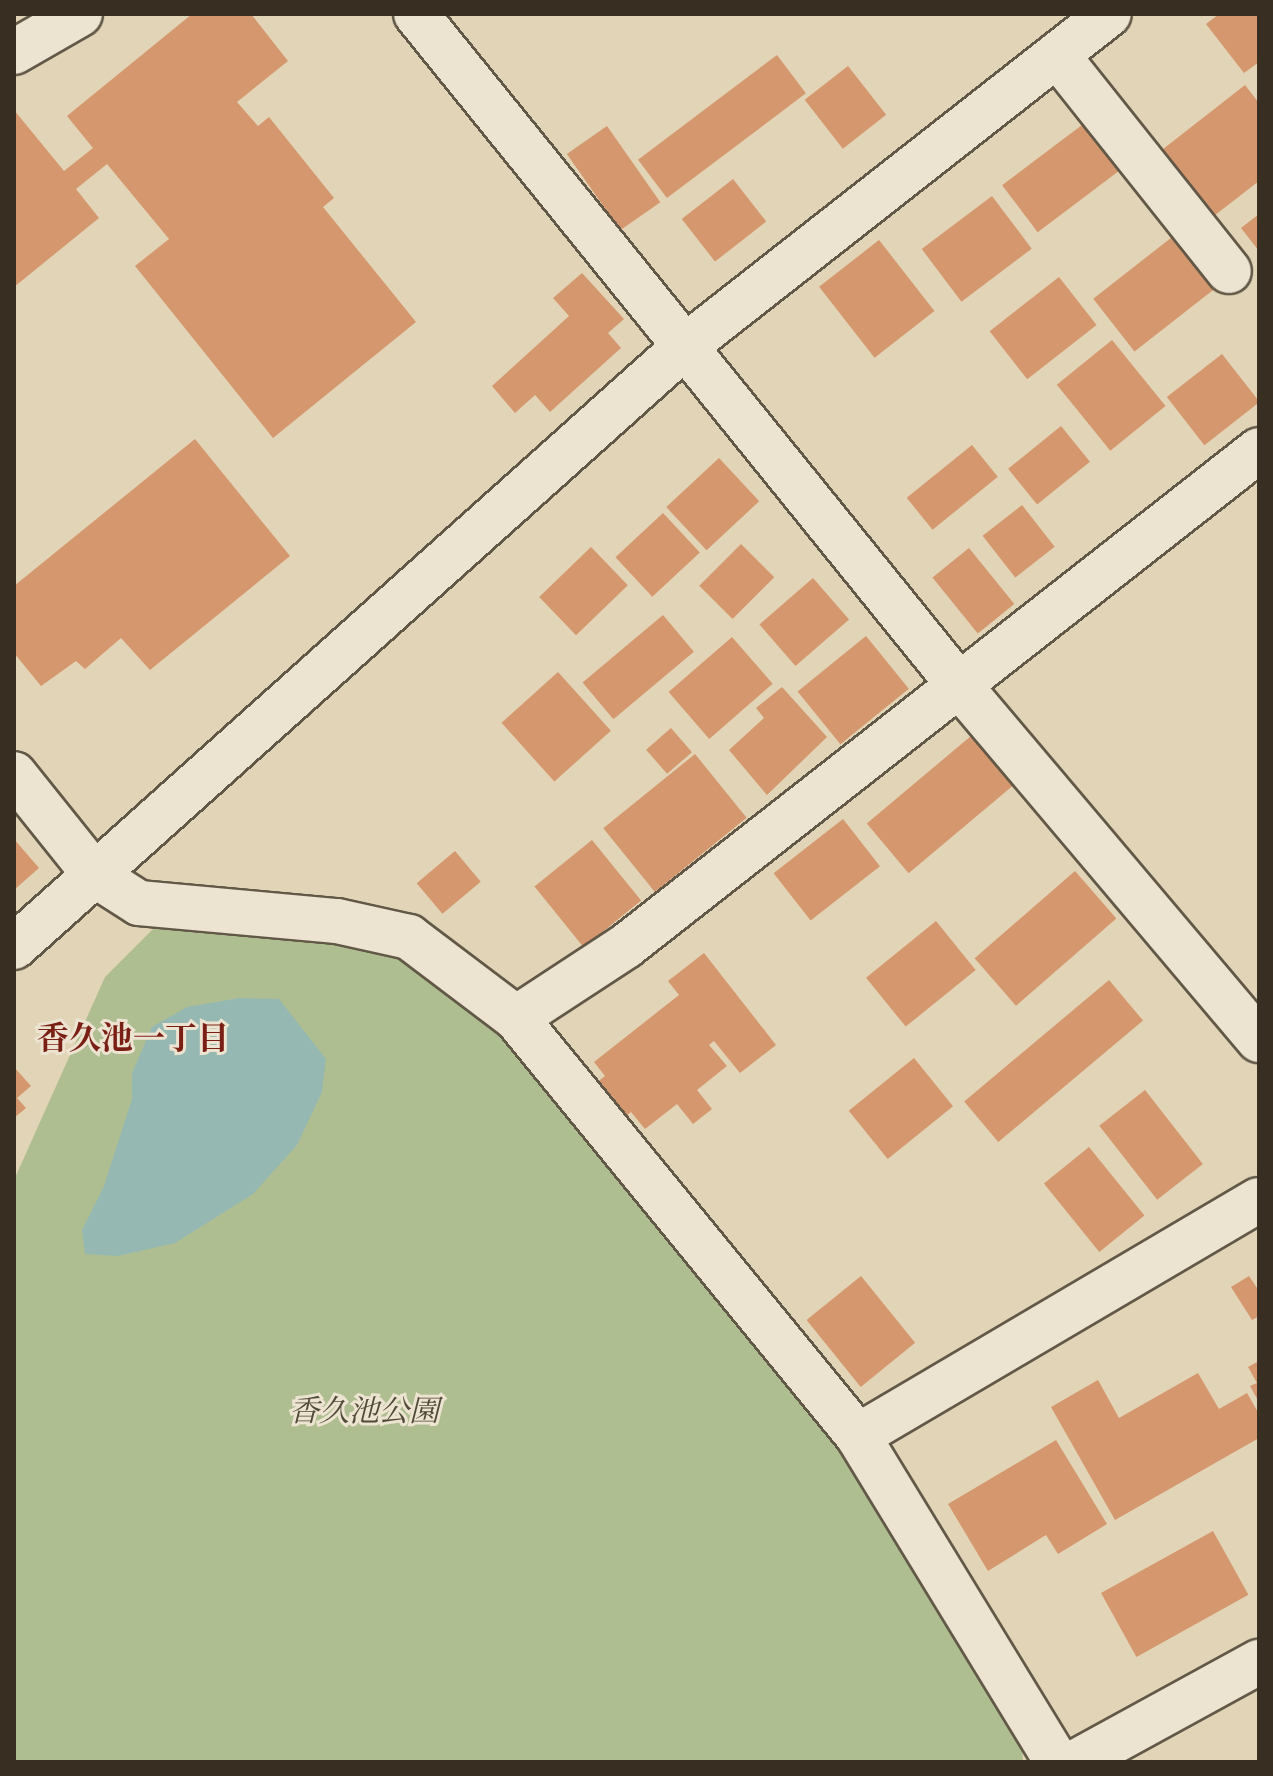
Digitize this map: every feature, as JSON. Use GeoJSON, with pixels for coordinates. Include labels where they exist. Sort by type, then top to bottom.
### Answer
{"type":"FeatureCollection","features":[{"type":"Feature","properties":{"kind":"street"},"geometry":{"type":"LineString","coordinates":[[14,52],[80,14]]}},
{"type":"Feature","properties":{"kind":"street"},"geometry":{"type":"LineString","coordinates":[[416,14],[683,348],[959,685],[1259,1040]]}},
{"type":"Feature","properties":{"kind":"street"},"geometry":{"type":"LineString","coordinates":[[14,947],[683,348],[1109,14]]}},
{"type":"Feature","properties":{"kind":"street"},"geometry":{"type":"LineString","coordinates":[[1057,55],[1229,271]]}},
{"type":"Feature","properties":{"kind":"street"},"geometry":{"type":"LineString","coordinates":[[516,1018],[626,946],[1259,450]]}},
{"type":"Feature","properties":{"kind":"street"},"geometry":{"type":"LineString","coordinates":[[14,774],[95,875],[139,903],[337,921],[409,937],[516,1018],[858,1436],[1057,1762]]}},
{"type":"Feature","properties":{"kind":"street"},"geometry":{"type":"LineString","coordinates":[[858,1436],[1259,1200]]}},
{"type":"Feature","properties":{"kind":"street"},"geometry":{"type":"LineString","coordinates":[[1076,1762],[1259,1662]]}},
{"type":"Feature","properties":{"kind":"green space","name":"香久池公園"},"geometry":{"type":"Polygon","coordinates":[[[157,925],[361,939],[452,980],[823,1408],[1020,1724],[1023,1762],[14,1762],[14,1180],[105,977],[157,925]]]}},
{"type":"Feature","properties":{"kind":"water"},"geometry":{"type":"Polygon","coordinates":[[[239,998],[279,999],[326,1059],[322,1092],[297,1145],[253,1194],[175,1243],[118,1256],[85,1254],[82,1230],[104,1186],[132,1099],[132,1073],[152,1027],[187,1007],[239,998]]]}},
{"type":"Feature","properties":{"kind":"building"},"geometry":{"type":"Polygon","coordinates":[[[192,14],[251,14],[288,61],[237,102],[258,126],[269,117],[334,198],[323,207],[416,322],[273,438],[135,266],[169,239],[107,164],[76,189],[99,218],[14,287],[14,110],[64,171],[93,148],[67,116],[192,14]]]}},
{"type":"Feature","properties":{"kind":"building"},"geometry":{"type":"Polygon","coordinates":[[[1219,14],[1259,14],[1259,62],[1244,73],[1206,24],[1219,14]]]}},
{"type":"Feature","properties":{"kind":"building"},"geometry":{"type":"Polygon","coordinates":[[[777,55],[806,93],[667,198],[638,160],[777,55]]]}},
{"type":"Feature","properties":{"kind":"building"},"geometry":{"type":"Polygon","coordinates":[[[848,66],[886,115],[843,149],[805,100],[848,66]]]}},
{"type":"Feature","properties":{"kind":"building"},"geometry":{"type":"Polygon","coordinates":[[[1245,85],[1259,103],[1259,181],[1210,219],[1158,153],[1245,85]]]}},
{"type":"Feature","properties":{"kind":"building"},"geometry":{"type":"Polygon","coordinates":[[[1086,122],[1122,169],[1038,232],[1002,185],[1086,122]]]}},
{"type":"Feature","properties":{"kind":"building"},"geometry":{"type":"Polygon","coordinates":[[[607,126],[660,202],[620,230],[567,154],[607,126]]]}},
{"type":"Feature","properties":{"kind":"building"},"geometry":{"type":"Polygon","coordinates":[[[733,179],[766,222],[715,262],[682,219],[733,179]]]}},
{"type":"Feature","properties":{"kind":"building"},"geometry":{"type":"Polygon","coordinates":[[[992,196],[1032,249],[961,302],[922,249],[992,196]]]}},
{"type":"Feature","properties":{"kind":"building"},"geometry":{"type":"Polygon","coordinates":[[[1259,214],[1259,251],[1241,228],[1259,214]]]}},
{"type":"Feature","properties":{"kind":"building"},"geometry":{"type":"Polygon","coordinates":[[[1176,234],[1217,287],[1135,351],[1093,299],[1176,234]]]}},
{"type":"Feature","properties":{"kind":"building"},"geometry":{"type":"Polygon","coordinates":[[[879,240],[934,311],[875,358],[819,287],[879,240]]]}},
{"type":"Feature","properties":{"kind":"building"},"geometry":{"type":"Polygon","coordinates":[[[582,273],[624,319],[608,333],[621,348],[550,412],[535,395],[515,413],[492,386],[569,316],[553,298],[582,273]]]}},
{"type":"Feature","properties":{"kind":"building"},"geometry":{"type":"Polygon","coordinates":[[[1059,277],[1097,325],[1027,379],[990,331],[1059,277]]]}},
{"type":"Feature","properties":{"kind":"building"},"geometry":{"type":"Polygon","coordinates":[[[1112,340],[1165,406],[1110,451],[1057,385],[1112,340]]]}},
{"type":"Feature","properties":{"kind":"building"},"geometry":{"type":"Polygon","coordinates":[[[1222,354],[1259,403],[1204,445],[1167,397],[1222,354]]]}},
{"type":"Feature","properties":{"kind":"building"},"geometry":{"type":"Polygon","coordinates":[[[1061,426],[1090,462],[1037,505],[1008,469],[1061,426]]]}},
{"type":"Feature","properties":{"kind":"building"},"geometry":{"type":"Polygon","coordinates":[[[195,439],[290,556],[150,670],[121,638],[85,669],[76,661],[41,686],[14,653],[14,586],[195,439]]]}},
{"type":"Feature","properties":{"kind":"building"},"geometry":{"type":"Polygon","coordinates":[[[972,445],[998,477],[933,530],[907,498],[972,445]]]}},
{"type":"Feature","properties":{"kind":"building"},"geometry":{"type":"Polygon","coordinates":[[[719,458],[759,501],[707,550],[666,507],[719,458]]]}},
{"type":"Feature","properties":{"kind":"building"},"geometry":{"type":"Polygon","coordinates":[[[1022,505],[1055,547],[1015,578],[983,536],[1022,505]]]}},
{"type":"Feature","properties":{"kind":"building"},"geometry":{"type":"Polygon","coordinates":[[[663,513],[700,552],[652,597],[615,557],[663,513]]]}},
{"type":"Feature","properties":{"kind":"building"},"geometry":{"type":"Polygon","coordinates":[[[741,544],[774,577],[733,619],[699,586],[741,544]]]}},
{"type":"Feature","properties":{"kind":"building"},"geometry":{"type":"Polygon","coordinates":[[[591,547],[628,585],[576,635],[539,597],[591,547]]]}},
{"type":"Feature","properties":{"kind":"building"},"geometry":{"type":"Polygon","coordinates":[[[969,548],[1014,604],[978,634],[932,578],[969,548]]]}},
{"type":"Feature","properties":{"kind":"building"},"geometry":{"type":"Polygon","coordinates":[[[813,578],[849,620],[795,666],[759,625],[813,578]]]}},
{"type":"Feature","properties":{"kind":"building"},"geometry":{"type":"Polygon","coordinates":[[[663,615],[694,652],[613,719],[583,682],[663,615]]]}},
{"type":"Feature","properties":{"kind":"building"},"geometry":{"type":"Polygon","coordinates":[[[866,636],[909,689],[840,744],[798,691],[866,636]]]}},
{"type":"Feature","properties":{"kind":"building"},"geometry":{"type":"Polygon","coordinates":[[[732,637],[773,684],[709,739],[669,692],[732,637]]]}},
{"type":"Feature","properties":{"kind":"building"},"geometry":{"type":"Polygon","coordinates":[[[558,672],[611,731],[554,782],[502,723],[558,672]]]}},
{"type":"Feature","properties":{"kind":"building"},"geometry":{"type":"Polygon","coordinates":[[[782,687],[827,737],[767,795],[729,750],[764,718],[756,708],[782,687]]]}},
{"type":"Feature","properties":{"kind":"building"},"geometry":{"type":"Polygon","coordinates":[[[671,728],[692,752],[667,774],[646,750],[671,728]]]}},
{"type":"Feature","properties":{"kind":"building"},"geometry":{"type":"Polygon","coordinates":[[[971,736],[1013,786],[909,873],[867,823],[971,736]]]}},
{"type":"Feature","properties":{"kind":"building"},"geometry":{"type":"Polygon","coordinates":[[[695,754],[747,818],[655,892],[603,828],[695,754]]]}},
{"type":"Feature","properties":{"kind":"building"},"geometry":{"type":"Polygon","coordinates":[[[843,819],[880,866],[811,920],[774,873],[843,819]]]}},
{"type":"Feature","properties":{"kind":"building"},"geometry":{"type":"Polygon","coordinates":[[[14,839],[39,868],[14,890],[14,839]]]}},
{"type":"Feature","properties":{"kind":"building"},"geometry":{"type":"Polygon","coordinates":[[[592,840],[641,901],[584,947],[534,887],[592,840]]]}},
{"type":"Feature","properties":{"kind":"building"},"geometry":{"type":"Polygon","coordinates":[[[455,851],[481,882],[442,914],[417,883],[455,851]]]}},
{"type":"Feature","properties":{"kind":"building"},"geometry":{"type":"Polygon","coordinates":[[[1075,871],[1116,919],[1016,1006],[975,958],[1075,871]]]}},
{"type":"Feature","properties":{"kind":"building"},"geometry":{"type":"Polygon","coordinates":[[[936,921],[976,970],[906,1027],[866,978],[936,921]]]}},
{"type":"Feature","properties":{"kind":"building"},"geometry":{"type":"Polygon","coordinates":[[[704,953],[776,1045],[740,1073],[714,1041],[709,1045],[727,1066],[697,1090],[712,1109],[693,1124],[677,1104],[645,1129],[631,1112],[616,1125],[587,1090],[605,1076],[594,1062],[679,995],[668,981],[704,953]]]}},
{"type":"Feature","properties":{"kind":"building"},"geometry":{"type":"Polygon","coordinates":[[[1109,980],[1143,1021],[998,1142],[964,1101],[1109,980]]]}},
{"type":"Feature","properties":{"kind":"building"},"geometry":{"type":"Polygon","coordinates":[[[914,1058],[953,1106],[888,1159],[849,1111],[914,1058]]]}},
{"type":"Feature","properties":{"kind":"building"},"geometry":{"type":"Polygon","coordinates":[[[14,1067],[31,1086],[17,1098],[26,1108],[14,1118],[14,1067]]]}},
{"type":"Feature","properties":{"kind":"building"},"geometry":{"type":"Polygon","coordinates":[[[1145,1090],[1203,1164],[1157,1200],[1099,1126],[1145,1090]]]}},
{"type":"Feature","properties":{"kind":"building"},"geometry":{"type":"Polygon","coordinates":[[[1089,1147],[1144,1215],[1099,1252],[1044,1184],[1089,1147]]]}},
{"type":"Feature","properties":{"kind":"building"},"geometry":{"type":"Polygon","coordinates":[[[861,1276],[915,1343],[861,1387],[807,1320],[861,1276]]]}},
{"type":"Feature","properties":{"kind":"building"},"geometry":{"type":"Polygon","coordinates":[[[1249,1276],[1259,1291],[1259,1316],[1252,1320],[1231,1287],[1249,1276]]]}},
{"type":"Feature","properties":{"kind":"building"},"geometry":{"type":"Polygon","coordinates":[[[1259,1361],[1259,1402],[1250,1386],[1257,1383],[1248,1367],[1259,1361]]]}},
{"type":"Feature","properties":{"kind":"building"},"geometry":{"type":"Polygon","coordinates":[[[1198,1373],[1219,1409],[1247,1393],[1259,1414],[1259,1438],[1115,1520],[1051,1407],[1098,1380],[1119,1418],[1198,1373]]]}},
{"type":"Feature","properties":{"kind":"building"},"geometry":{"type":"Polygon","coordinates":[[[1056,1440],[1107,1524],[1058,1554],[1046,1535],[988,1571],[948,1504],[1056,1440]]]}},
{"type":"Feature","properties":{"kind":"building"},"geometry":{"type":"Polygon","coordinates":[[[1213,1531],[1248,1595],[1136,1657],[1101,1593],[1213,1531]]]}},
{"type":"Feature","properties":{"kind":"district","name":"香久池一丁目"},"geometry":{"type":"Point","coordinates":[133,1039]}}]}
